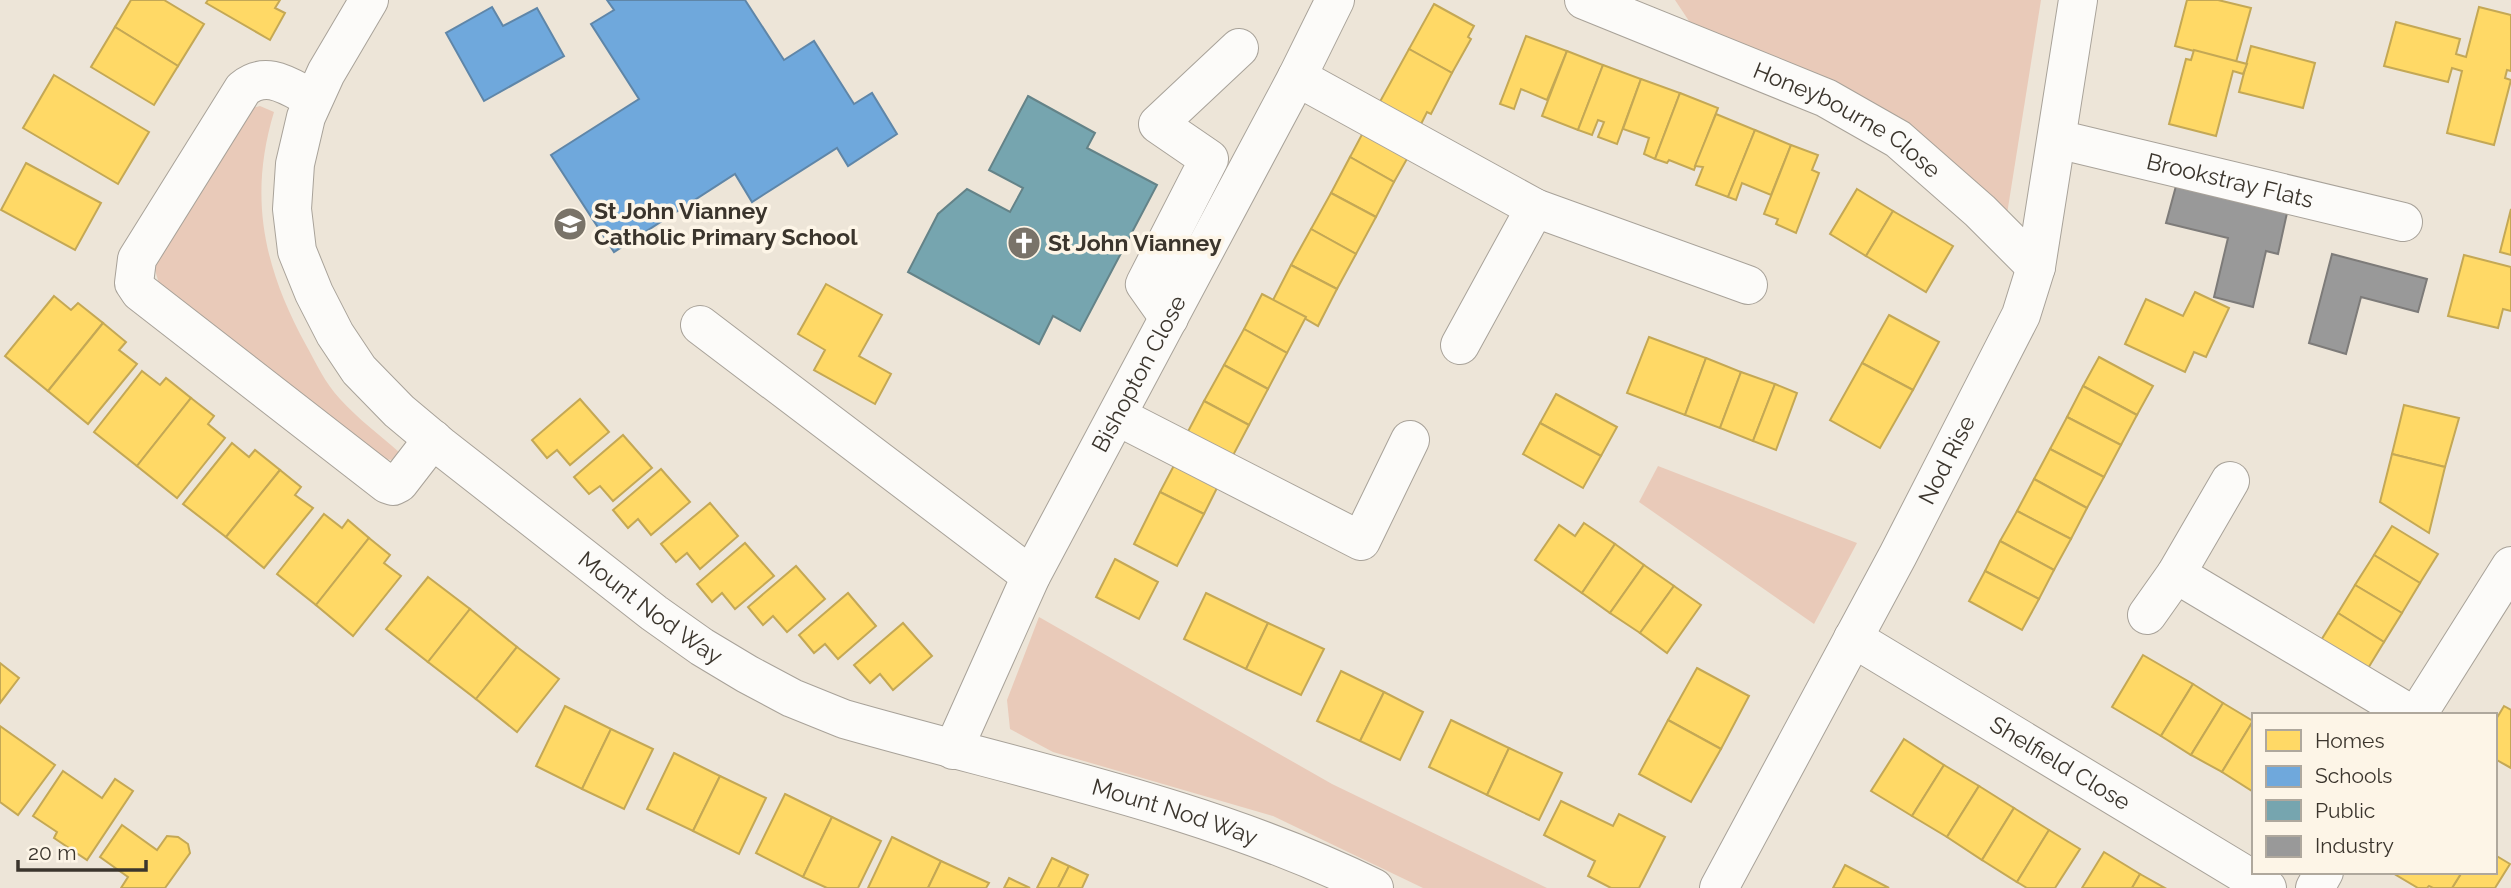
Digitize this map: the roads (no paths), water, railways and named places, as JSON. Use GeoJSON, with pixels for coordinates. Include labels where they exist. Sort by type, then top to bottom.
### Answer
{"type":"FeatureCollection","features":[{"type":"Feature","properties":{"kind":"street","name":"Mount Nod Way"},"geometry":{"type":"LineString","coordinates":[[369,0],[313,99],[306,117],[295,164],[292,209],[297,251],[335,334],[359,370],[399,411],[654,613],[747,674],[792,698],[844,719],[1191,814],[1293,852],[1374,888]]}},
{"type":"Feature","properties":{"kind":"street","name":"Bishopton Close"},"geometry":{"type":"LineString","coordinates":[[953,750],[1031,576],[1297,77],[1335,0]]}},
{"type":"Feature","properties":{"kind":"street","name":"Honeybourne Close"},"geometry":{"type":"LineString","coordinates":[[1584,0],[1634,9],[1826,98],[1898,139],[1980,211],[2036,267]]}},
{"type":"Feature","properties":{"kind":"street","name":"Nod Rise"},"geometry":{"type":"LineString","coordinates":[[1719,888],[2010,341],[2021,315],[2036,267],[2078,0]]}},
{"type":"Feature","properties":{"kind":"street"},"geometry":{"type":"LineString","coordinates":[[1168,318],[1145,284],[1209,159],[1158,124],[1239,48]]}},
{"type":"Feature","properties":{"kind":"street"},"geometry":{"type":"LineString","coordinates":[[1297,77],[1535,208],[1748,285]]}},
{"type":"Feature","properties":{"kind":"street"},"geometry":{"type":"LineString","coordinates":[[313,99],[270,79],[251,82],[243,89],[137,259],[134,283],[140,292],[387,484],[393,486],[399,483],[433,439]]}},
{"type":"Feature","properties":{"kind":"street","name":"Brookstray Flats"},"geometry":{"type":"LineString","coordinates":[[2057,139],[2403,222]]}},
{"type":"Feature","properties":{"kind":"street"},"geometry":{"type":"LineString","coordinates":[[1460,345],[1535,208]]}},
{"type":"Feature","properties":{"kind":"street"},"geometry":{"type":"LineString","coordinates":[[700,325],[1031,576]]}},
{"type":"Feature","properties":{"kind":"street"},"geometry":{"type":"LineString","coordinates":[[1117,416],[1361,541],[1410,440]]}},
{"type":"Feature","properties":{"kind":"street"},"geometry":{"type":"LineString","coordinates":[[2147,615],[2176,573],[2230,481]]}},
{"type":"Feature","properties":{"kind":"street"},"geometry":{"type":"LineString","coordinates":[[2415,713],[2511,566]]}},
{"type":"Feature","properties":{"kind":"street"},"geometry":{"type":"LineString","coordinates":[[2176,573],[2411,713]]}},
{"type":"Feature","properties":{"kind":"street","name":"Shelfield Close"},"geometry":{"type":"LineString","coordinates":[[1853,638],[2267,888]]}},
{"type":"Feature","properties":{"kind":"place","name":"St John Vianney Catholic Primary School"},"geometry":{"type":"Point","coordinates":[570,224]}},
{"type":"Feature","properties":{"kind":"place","name":"St John Vianney"},"geometry":{"type":"Point","coordinates":[1024,243]}}]}
